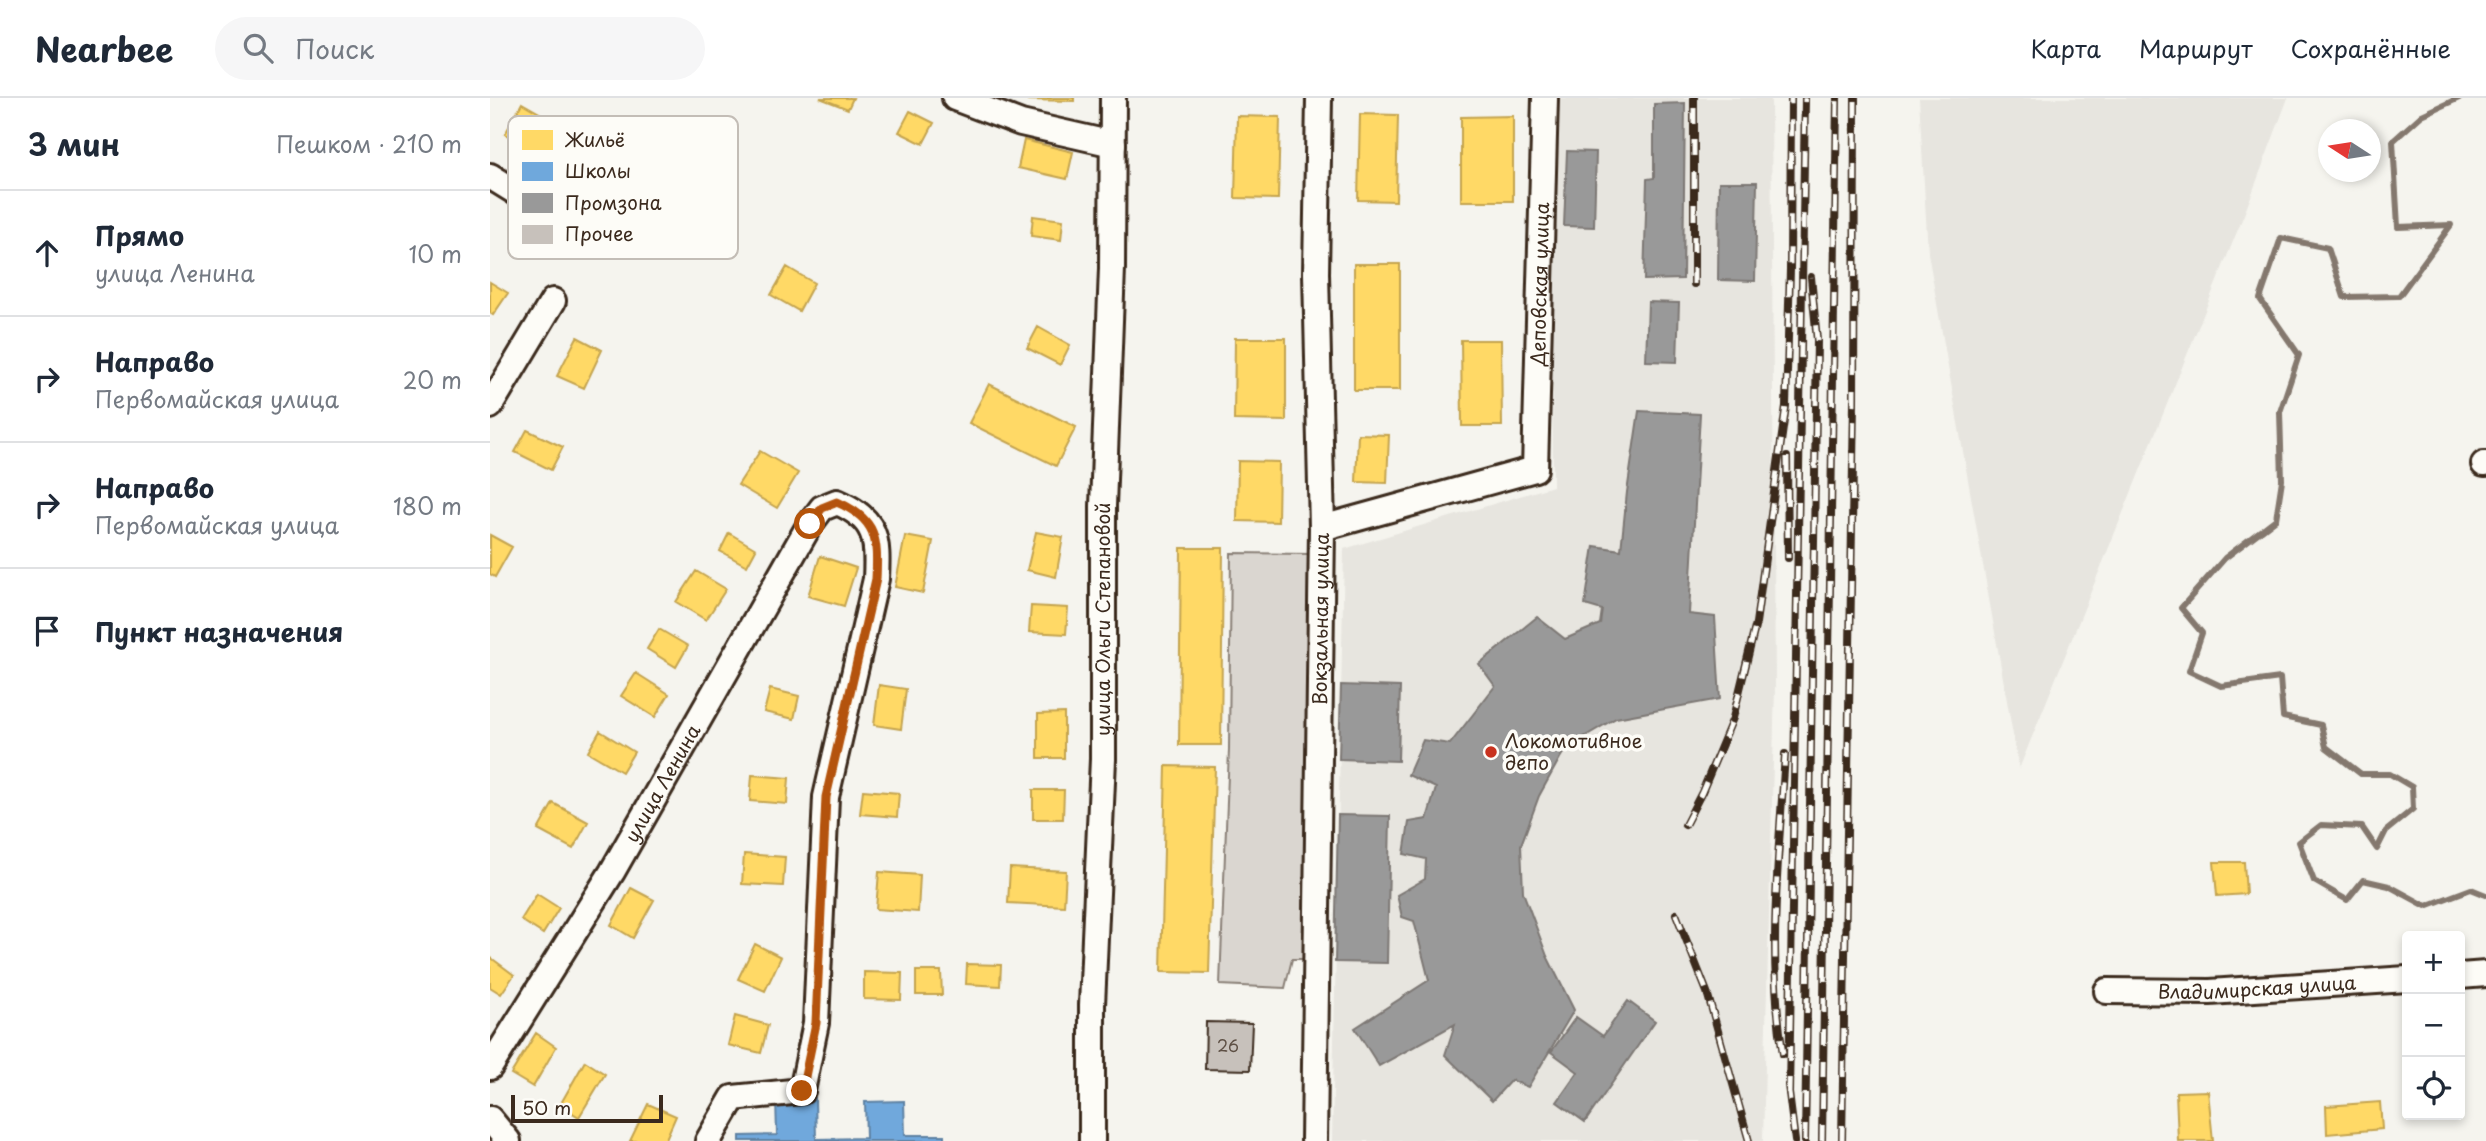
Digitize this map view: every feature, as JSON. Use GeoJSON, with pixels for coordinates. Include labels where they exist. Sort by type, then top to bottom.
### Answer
{"type":"FeatureCollection","features":[{"type":"Feature","properties":{"kind":"street"},"geometry":{"type":"LineString","coordinates":[[956,98],[1021,124],[1113,144]]}},
{"type":"Feature","properties":{"kind":"street","name":"улица Ольги Степановой"},"geometry":{"type":"LineString","coordinates":[[1092,1141],[1092,1005],[1103,758],[1102,511],[1112,268],[1113,98]]}},
{"type":"Feature","properties":{"kind":"street","name":"Вокзальная улица"},"geometry":{"type":"LineString","coordinates":[[1314,1141],[1322,528],[1316,273],[1320,98]]}},
{"type":"Feature","properties":{"kind":"street","name":"Деповская улица"},"geometry":{"type":"LineString","coordinates":[[1322,528],[1535,469],[1545,98]]}},
{"type":"Feature","properties":{"kind":"street"},"geometry":{"type":"LineString","coordinates":[[490,176],[508,187]]}},
{"type":"Feature","properties":{"kind":"street"},"geometry":{"type":"LineString","coordinates":[[490,406],[553,300]]}},
{"type":"Feature","properties":{"kind":"street","name":"улица Ленина"},"geometry":{"type":"LineString","coordinates":[[490,1067],[612,872],[810,524],[822,508],[837,502],[854,509],[871,526],[877,548],[876,579],[826,797],[816,1023],[802,1091],[733,1098],[708,1141]]}},
{"type":"Feature","properties":{"kind":"street"},"geometry":{"type":"LineString","coordinates":[[2465,976],[2486,974]]}},
{"type":"Feature","properties":{"kind":"street","name":"Владимирская улица"},"geometry":{"type":"LineString","coordinates":[[2107,991],[2210,992],[2402,979]]}},
{"type":"Feature","properties":{"kind":"street"},"geometry":{"type":"LineString","coordinates":[[490,1119],[508,1141]]}},
{"type":"Feature","properties":{"kind":"shaded area"},"geometry":{"type":"Polygon","coordinates":[[[1559,98],[1771,98],[1775,687],[1763,1141],[1332,1141],[1344,549],[1553,486],[1552,325],[1559,98]]]}},
{"type":"Feature","properties":{"kind":"shaded area"},"geometry":{"type":"Polygon","coordinates":[[[1919,98],[2288,98],[2245,212],[2019,769],[1928,253],[1919,98]]]}},
{"type":"Feature","properties":{"kind":"shaded area"},"geometry":{"type":"Polygon","coordinates":[[[1231,553],[1313,554],[1307,959],[1292,959],[1285,988],[1220,985],[1229,749],[1231,553]]]}},
{"type":"Feature","properties":{"kind":"building: Жильё"},"geometry":{"type":"Polygon","coordinates":[[[820,98],[853,98],[848,109],[820,98]]]}},
{"type":"Feature","properties":{"kind":"building: Жильё"},"geometry":{"type":"Polygon","coordinates":[[[1074,98],[1074,101],[1028,100],[1074,98]]]}},
{"type":"Feature","properties":{"kind":"building: Жильё"},"geometry":{"type":"Polygon","coordinates":[[[522,103],[541,114],[540,116],[515,116],[522,103]]]}},
{"type":"Feature","properties":{"kind":"building: Жильё"},"geometry":{"type":"Polygon","coordinates":[[[910,111],[934,123],[923,144],[899,132],[910,111]]]}},
{"type":"Feature","properties":{"kind":"building: Жильё"},"geometry":{"type":"Polygon","coordinates":[[[1360,114],[1398,115],[1396,201],[1358,200],[1360,114]]]}},
{"type":"Feature","properties":{"kind":"building: Жильё"},"geometry":{"type":"Polygon","coordinates":[[[1237,116],[1280,117],[1278,199],[1235,198],[1237,116]]]}},
{"type":"Feature","properties":{"kind":"building: Жильё"},"geometry":{"type":"Polygon","coordinates":[[[1513,116],[1513,201],[1461,201],[1461,117],[1513,116]]]}},
{"type":"Feature","properties":{"kind":"building: Жильё"},"geometry":{"type":"Polygon","coordinates":[[[1024,140],[1073,152],[1067,179],[1018,168],[1024,140]]]}},
{"type":"Feature","properties":{"kind":"building: Жильё"},"geometry":{"type":"Polygon","coordinates":[[[1033,216],[1063,220],[1061,240],[1031,236],[1033,216]]]}},
{"type":"Feature","properties":{"kind":"building: Жильё"},"geometry":{"type":"Polygon","coordinates":[[[1354,264],[1400,264],[1400,390],[1354,390],[1354,264]]]}},
{"type":"Feature","properties":{"kind":"building: Жильё"},"geometry":{"type":"Polygon","coordinates":[[[787,267],[814,283],[799,311],[771,295],[787,267]]]}},
{"type":"Feature","properties":{"kind":"building: Жильё"},"geometry":{"type":"Polygon","coordinates":[[[490,282],[508,293],[493,315],[490,313],[490,282]]]}},
{"type":"Feature","properties":{"kind":"building: Жильё"},"geometry":{"type":"Polygon","coordinates":[[[1038,327],[1070,345],[1060,365],[1027,348],[1038,327]]]}},
{"type":"Feature","properties":{"kind":"building: Жильё"},"geometry":{"type":"Polygon","coordinates":[[[577,337],[602,350],[584,388],[557,376],[577,337]]]}},
{"type":"Feature","properties":{"kind":"building: Жильё"},"geometry":{"type":"Polygon","coordinates":[[[1235,338],[1286,338],[1286,421],[1234,420],[1235,338]]]}},
{"type":"Feature","properties":{"kind":"building: Жильё"},"geometry":{"type":"Polygon","coordinates":[[[1461,340],[1501,340],[1502,426],[1462,426],[1461,340]]]}},
{"type":"Feature","properties":{"kind":"building: Жильё"},"geometry":{"type":"Polygon","coordinates":[[[989,384],[1076,427],[1056,466],[969,423],[989,384]]]}},
{"type":"Feature","properties":{"kind":"building: Жильё"},"geometry":{"type":"Polygon","coordinates":[[[527,430],[563,447],[551,470],[515,452],[527,430]]]}},
{"type":"Feature","properties":{"kind":"building: Жильё"},"geometry":{"type":"Polygon","coordinates":[[[1358,434],[1389,435],[1387,483],[1356,482],[1358,434]]]}},
{"type":"Feature","properties":{"kind":"building: Жильё"},"geometry":{"type":"Polygon","coordinates":[[[760,451],[798,473],[777,508],[738,485],[760,451]]]}},
{"type":"Feature","properties":{"kind":"building: Жильё"},"geometry":{"type":"Polygon","coordinates":[[[1238,461],[1279,462],[1278,522],[1237,521],[1238,461]]]}},
{"type":"Feature","properties":{"kind":"building: Жильё"},"geometry":{"type":"Polygon","coordinates":[[[1036,532],[1063,537],[1056,577],[1027,570],[1036,532]]]}},
{"type":"Feature","properties":{"kind":"building: Жильё"},"geometry":{"type":"Polygon","coordinates":[[[729,533],[756,549],[747,566],[720,551],[729,533]]]}},
{"type":"Feature","properties":{"kind":"building: Жильё"},"geometry":{"type":"Polygon","coordinates":[[[490,535],[512,547],[495,577],[490,574],[490,535]]]}},
{"type":"Feature","properties":{"kind":"building: Жильё"},"geometry":{"type":"Polygon","coordinates":[[[905,536],[933,541],[923,593],[895,587],[905,536]]]}},
{"type":"Feature","properties":{"kind":"building: Жильё"},"geometry":{"type":"Polygon","coordinates":[[[1181,548],[1223,548],[1221,745],[1179,745],[1181,548]]]}},
{"type":"Feature","properties":{"kind":"building: Жильё"},"geometry":{"type":"Polygon","coordinates":[[[820,556],[856,568],[844,606],[808,596],[820,556]]]}},
{"type":"Feature","properties":{"kind":"building: Жильё"},"geometry":{"type":"Polygon","coordinates":[[[696,571],[726,589],[706,620],[676,602],[696,571]]]}},
{"type":"Feature","properties":{"kind":"building: Жильё"},"geometry":{"type":"Polygon","coordinates":[[[1031,606],[1068,608],[1066,634],[1029,632],[1031,606]]]}},
{"type":"Feature","properties":{"kind":"building: Жильё"},"geometry":{"type":"Polygon","coordinates":[[[659,629],[688,646],[676,667],[647,649],[659,629]]]}},
{"type":"Feature","properties":{"kind":"building: Жильё"},"geometry":{"type":"Polygon","coordinates":[[[636,673],[669,694],[655,717],[621,696],[636,673]]]}},
{"type":"Feature","properties":{"kind":"building: Жильё"},"geometry":{"type":"Polygon","coordinates":[[[879,685],[906,689],[901,729],[874,725],[879,685]]]}},
{"type":"Feature","properties":{"kind":"building: Жильё"},"geometry":{"type":"Polygon","coordinates":[[[770,689],[799,696],[794,719],[764,712],[770,689]]]}},
{"type":"Feature","properties":{"kind":"building: Жильё"},"geometry":{"type":"Polygon","coordinates":[[[1064,713],[1064,758],[1038,758],[1038,714],[1064,713]]]}},
{"type":"Feature","properties":{"kind":"building: Жильё"},"geometry":{"type":"Polygon","coordinates":[[[600,731],[634,752],[622,772],[588,752],[600,731]]]}},
{"type":"Feature","properties":{"kind":"building: Жильё"},"geometry":{"type":"Polygon","coordinates":[[[1166,766],[1215,767],[1209,973],[1161,972],[1166,766]]]}},
{"type":"Feature","properties":{"kind":"building: Жильё"},"geometry":{"type":"Polygon","coordinates":[[[752,775],[789,778],[787,804],[750,801],[752,775]]]}},
{"type":"Feature","properties":{"kind":"building: Жильё"},"geometry":{"type":"Polygon","coordinates":[[[863,790],[899,793],[897,817],[860,814],[863,790]]]}},
{"type":"Feature","properties":{"kind":"building: Жильё"},"geometry":{"type":"Polygon","coordinates":[[[1033,790],[1064,790],[1063,819],[1033,819],[1033,790]]]}},
{"type":"Feature","properties":{"kind":"building: Жильё"},"geometry":{"type":"Polygon","coordinates":[[[553,803],[588,822],[573,849],[538,830],[553,803]]]}},
{"type":"Feature","properties":{"kind":"building: Жильё"},"geometry":{"type":"Polygon","coordinates":[[[744,854],[785,857],[783,886],[742,884],[744,854]]]}},
{"type":"Feature","properties":{"kind":"building: Жильё"},"geometry":{"type":"Polygon","coordinates":[[[2214,862],[2244,862],[2246,894],[2217,896],[2214,862]]]}},
{"type":"Feature","properties":{"kind":"building: Жильё"},"geometry":{"type":"Polygon","coordinates":[[[1010,868],[1066,871],[1064,906],[1008,903],[1010,868]]]}},
{"type":"Feature","properties":{"kind":"building: Жильё"},"geometry":{"type":"Polygon","coordinates":[[[879,872],[920,875],[918,912],[876,909],[879,872]]]}},
{"type":"Feature","properties":{"kind":"building: Жильё"},"geometry":{"type":"Polygon","coordinates":[[[631,888],[654,900],[633,938],[611,925],[631,888]]]}},
{"type":"Feature","properties":{"kind":"building: Жильё"},"geometry":{"type":"Polygon","coordinates":[[[537,894],[559,908],[543,934],[521,920],[537,894]]]}},
{"type":"Feature","properties":{"kind":"building: Жильё"},"geometry":{"type":"Polygon","coordinates":[[[755,944],[781,957],[765,991],[738,979],[755,944]]]}},
{"type":"Feature","properties":{"kind":"building: Жильё"},"geometry":{"type":"Polygon","coordinates":[[[490,957],[514,975],[501,994],[490,987],[490,957]]]}},
{"type":"Feature","properties":{"kind":"building: Жильё"},"geometry":{"type":"Polygon","coordinates":[[[967,964],[1001,965],[1000,986],[966,984],[967,964]]]}},
{"type":"Feature","properties":{"kind":"building: Жильё"},"geometry":{"type":"Polygon","coordinates":[[[916,971],[941,971],[942,995],[916,995],[916,971]]]}},
{"type":"Feature","properties":{"kind":"building: Жильё"},"geometry":{"type":"Polygon","coordinates":[[[864,972],[902,973],[901,1000],[864,999],[864,972]]]}},
{"type":"Feature","properties":{"kind":"building: Жильё"},"geometry":{"type":"Polygon","coordinates":[[[735,1016],[768,1025],[761,1053],[728,1045],[735,1016]]]}},
{"type":"Feature","properties":{"kind":"building: Жильё"},"geometry":{"type":"Polygon","coordinates":[[[536,1033],[556,1047],[533,1087],[511,1074],[536,1033]]]}},
{"type":"Feature","properties":{"kind":"building: Жильё"},"geometry":{"type":"Polygon","coordinates":[[[585,1061],[605,1074],[579,1117],[560,1105],[585,1061]]]}},
{"type":"Feature","properties":{"kind":"building: Жильё"},"geometry":{"type":"Polygon","coordinates":[[[2208,1091],[2213,1141],[2178,1141],[2176,1092],[2208,1091]]]}},
{"type":"Feature","properties":{"kind":"building: Жильё"},"geometry":{"type":"Polygon","coordinates":[[[2380,1102],[2382,1129],[2327,1134],[2326,1106],[2380,1102]]]}},
{"type":"Feature","properties":{"kind":"building: Жильё"},"geometry":{"type":"Polygon","coordinates":[[[648,1104],[676,1116],[665,1141],[630,1141],[648,1104]]]}},
{"type":"Feature","properties":{"kind":"building: Школы"},"geometry":{"type":"Polygon","coordinates":[[[815,1098],[816,1139],[866,1138],[865,1102],[904,1101],[905,1135],[944,1135],[944,1141],[740,1141],[740,1136],[777,1135],[776,1099],[815,1098]]]}},
{"type":"Feature","properties":{"kind":"building: Промзона"},"geometry":{"type":"Polygon","coordinates":[[[1685,103],[1683,279],[1644,280],[1647,179],[1654,178],[1654,104],[1685,103]]]}},
{"type":"Feature","properties":{"kind":"building: Промзона"},"geometry":{"type":"Polygon","coordinates":[[[1567,151],[1596,152],[1594,227],[1564,226],[1567,151]]]}},
{"type":"Feature","properties":{"kind":"building: Промзона"},"geometry":{"type":"Polygon","coordinates":[[[1719,182],[1757,182],[1755,281],[1718,280],[1719,182]]]}},
{"type":"Feature","properties":{"kind":"building: Промзона"},"geometry":{"type":"Polygon","coordinates":[[[1648,302],[1679,303],[1677,362],[1646,361],[1648,302]]]}},
{"type":"Feature","properties":{"kind":"building: Промзона","name":"Локомотивное депо"},"geometry":{"type":"Polygon","coordinates":[[[1639,411],[1700,414],[1689,614],[1715,617],[1720,699],[1616,718],[1567,747],[1560,758],[1539,796],[1521,845],[1523,892],[1547,956],[1574,1010],[1528,1087],[1511,1080],[1492,1101],[1445,1055],[1455,1024],[1379,1066],[1355,1028],[1429,980],[1414,921],[1402,917],[1397,895],[1425,879],[1426,859],[1404,854],[1409,822],[1427,819],[1436,788],[1408,775],[1423,740],[1450,744],[1495,686],[1479,664],[1537,617],[1565,639],[1600,624],[1602,610],[1585,605],[1594,546],[1621,550],[1639,411]]]}},
{"type":"Feature","properties":{"kind":"building: Промзона"},"geometry":{"type":"Polygon","coordinates":[[[1341,685],[1400,687],[1398,761],[1339,759],[1341,685]]]}},
{"type":"Feature","properties":{"kind":"building: Промзона"},"geometry":{"type":"Polygon","coordinates":[[[1338,815],[1390,816],[1387,963],[1335,962],[1338,815]]]}},
{"type":"Feature","properties":{"kind":"building: Промзона"},"geometry":{"type":"Polygon","coordinates":[[[1628,1001],[1655,1021],[1585,1122],[1557,1102],[1578,1072],[1551,1052],[1576,1017],[1603,1036],[1628,1001]]]}},
{"type":"Feature","properties":{"kind":"building: Прочее"},"geometry":{"type":"Polygon","coordinates":[[[1206,1022],[1252,1023],[1250,1070],[1205,1069],[1206,1022]]]}},
{"type":"Feature","properties":{"kind":"waterway"},"geometry":{"type":"LineString","coordinates":[[2459,98],[2422,115],[2393,141],[2398,227],[2451,225],[2399,296],[2344,297],[2328,248],[2281,238],[2260,299],[2299,355],[2280,412],[2282,480],[2276,519],[2225,558],[2181,608],[2202,633],[2189,671],[2221,686],[2280,678],[2283,717],[2321,725],[2326,747],[2361,774],[2390,774],[2412,787],[2413,809],[2386,831],[2377,849],[2362,827],[2321,825],[2299,842],[2314,881],[2347,900],[2363,880],[2389,886],[2426,906],[2471,889],[2486,895]]}},
{"type":"Feature","properties":{"kind":"railway"},"geometry":{"type":"LineString","coordinates":[[1694,98],[1694,284]]}},
{"type":"Feature","properties":{"kind":"railway"},"geometry":{"type":"LineString","coordinates":[[1685,825],[1733,718],[1756,623],[1786,406],[1791,98]]}},
{"type":"Feature","properties":{"kind":"railway"},"geometry":{"type":"LineString","coordinates":[[1789,1094],[1805,98]]}},
{"type":"Feature","properties":{"kind":"railway"},"geometry":{"type":"LineString","coordinates":[[1822,1141],[1837,98]]}},
{"type":"Feature","properties":{"kind":"railway"},"geometry":{"type":"LineString","coordinates":[[1842,1141],[1854,402],[1855,98]]}},
{"type":"Feature","properties":{"kind":"railway"},"geometry":{"type":"LineString","coordinates":[[1805,1141],[1817,340],[1811,277]]}},
{"type":"Feature","properties":{"kind":"railway"},"geometry":{"type":"LineString","coordinates":[[1787,457],[1788,558]]}},
{"type":"Feature","properties":{"kind":"railway"},"geometry":{"type":"LineString","coordinates":[[1783,1054],[1778,1017],[1775,942],[1785,754]]}},
{"type":"Feature","properties":{"kind":"railway"},"geometry":{"type":"LineString","coordinates":[[1676,914],[1707,992],[1749,1141]]}},
{"type":"Feature","properties":{"kind":"railway"},"geometry":{"type":"LineString","coordinates":[[1788,1085],[1795,1141]]}},
{"type":"Feature","properties":{"kind":"place","name":"Локомотивное депо"},"geometry":{"type":"Point","coordinates":[1491,752]}},
{"type":"Feature","properties":{"kind":"route"},"geometry":{"type":"LineString","coordinates":[[802,1091],[816,1023],[826,797],[876,579],[877,548],[871,526],[854,509],[837,502],[822,508],[810,524]]}}]}
